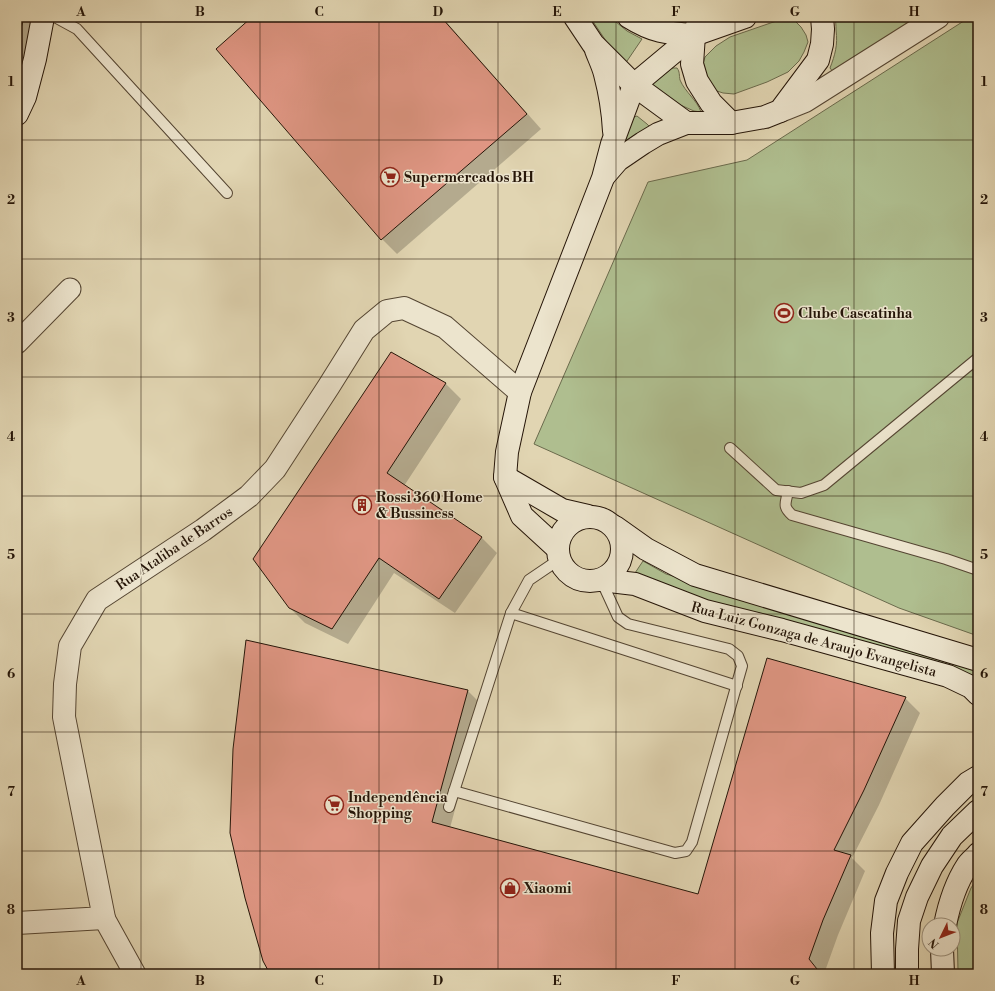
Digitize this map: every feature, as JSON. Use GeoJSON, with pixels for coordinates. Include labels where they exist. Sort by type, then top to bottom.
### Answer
{"type":"FeatureCollection","features":[{"type":"Feature","properties":{"kind":"main road"},"geometry":{"type":"LineString","coordinates":[[575,17],[593,44],[634,85],[686,123]]}},
{"type":"Feature","properties":{"kind":"main road"},"geometry":{"type":"LineString","coordinates":[[629,17],[655,30],[670,34],[697,26],[745,17]]}},
{"type":"Feature","properties":{"kind":"main road"},"geometry":{"type":"LineString","coordinates":[[780,111],[818,60],[822,44],[822,17]]}},
{"type":"Feature","properties":{"kind":"main road"},"geometry":{"type":"LineString","coordinates":[[603,178],[618,160],[643,143],[658,134],[686,123],[731,123],[765,117],[805,101],[938,17]]}},
{"type":"Feature","properties":{"kind":"main road"},"geometry":{"type":"LineString","coordinates":[[17,114],[25,97],[44,23]]}},
{"type":"Feature","properties":{"kind":"main road"},"geometry":{"type":"LineString","coordinates":[[559,554],[522,516],[506,477],[507,452],[520,392],[603,178],[615,136],[634,85],[697,26]]}},
{"type":"Feature","properties":{"kind":"main road"},"geometry":{"type":"LineString","coordinates":[[697,26],[692,64],[697,81],[711,104],[731,123]]}},
{"type":"Feature","properties":{"kind":"main road"},"geometry":{"type":"LineString","coordinates":[[593,44],[605,74],[613,112],[615,136]]}},
{"type":"Feature","properties":{"kind":"main road","name":"Rua Ataliba de Barros"},"geometry":{"type":"LineString","coordinates":[[104,918],[64,717],[65,684],[70,646],[97,600],[203,530],[249,496],[275,469],[364,330],[387,311],[404,308],[445,327],[520,392]]}},
{"type":"Feature","properties":{"kind":"main road"},"geometry":{"type":"LineString","coordinates":[[506,477],[562,510],[598,517],[615,527],[622,546],[622,557],[610,574],[601,580],[581,580],[572,575],[564,568],[559,554],[559,539],[564,530],[570,523],[579,518],[588,516]]}},
{"type":"Feature","properties":{"kind":"main road","name":"Rua Luiz Gonzaga de Araujo Evangelista"},"geometry":{"type":"LineString","coordinates":[[615,527],[646,549],[695,575],[978,660]]}},
{"type":"Feature","properties":{"kind":"main road","name":"Rua Luiz Gonzaga de Araujo Evangelista"},"geometry":{"type":"LineString","coordinates":[[601,580],[635,584],[705,611],[782,630],[948,676],[971,687],[978,694]]}},
{"type":"Feature","properties":{"kind":"main road"},"geometry":{"type":"LineString","coordinates":[[883,974],[882,933],[886,901],[897,874],[912,843],[968,783],[978,777]]}},
{"type":"Feature","properties":{"kind":"main road"},"geometry":{"type":"LineString","coordinates":[[907,974],[909,922],[917,897],[932,866],[952,836],[978,811]]}},
{"type":"Feature","properties":{"kind":"main road"},"geometry":{"type":"LineString","coordinates":[[947,917],[956,886],[967,866],[978,854]]}},
{"type":"Feature","properties":{"kind":"main road"},"geometry":{"type":"LineString","coordinates":[[17,923],[104,918]]}},
{"type":"Feature","properties":{"kind":"main road"},"geometry":{"type":"LineString","coordinates":[[942,957],[943,974]]}},
{"type":"Feature","properties":{"kind":"street"},"geometry":{"type":"LineString","coordinates":[[17,343],[70,289]]}},
{"type":"Feature","properties":{"kind":"street","name":"Rua Ataliba de Barros"},"geometry":{"type":"LineString","coordinates":[[104,918],[135,974]]}},
{"type":"Feature","properties":{"kind":"lane"},"geometry":{"type":"LineString","coordinates":[[55,17],[77,29],[227,193]]}},
{"type":"Feature","properties":{"kind":"lane"},"geometry":{"type":"LineString","coordinates":[[730,448],[776,490],[801,492],[824,485],[978,358]]}},
{"type":"Feature","properties":{"kind":"lane"},"geometry":{"type":"LineString","coordinates":[[788,491],[785,506],[787,511],[792,515],[946,559],[978,570]]}},
{"type":"Feature","properties":{"kind":"lane"},"geometry":{"type":"LineString","coordinates":[[449,807],[511,613],[529,580],[559,554]]}},
{"type":"Feature","properties":{"kind":"lane"},"geometry":{"type":"LineString","coordinates":[[454,792],[675,853],[686,851],[692,842],[742,666],[738,656],[729,649],[628,624],[618,618],[601,580]]}},
{"type":"Feature","properties":{"kind":"lane"},"geometry":{"type":"LineString","coordinates":[[511,613],[737,686]]}},
{"type":"Feature","properties":{"kind":"green space"},"geometry":{"type":"Polygon","coordinates":[[[590,17],[610,17],[627,31],[642,39],[625,64],[606,41],[590,17]]]}},
{"type":"Feature","properties":{"kind":"green space"},"geometry":{"type":"Polygon","coordinates":[[[834,17],[924,17],[833,72],[830,68],[835,54],[837,35],[834,17]]]}},
{"type":"Feature","properties":{"kind":"green space","name":"Clube Cascatinha"},"geometry":{"type":"Polygon","coordinates":[[[970,17],[978,17],[978,636],[899,608],[534,444],[648,182],[747,160],[970,17]]]}},
{"type":"Feature","properties":{"kind":"green space"},"geometry":{"type":"Polygon","coordinates":[[[785,18],[793,19],[801,27],[808,42],[799,61],[788,72],[767,82],[734,94],[723,93],[708,88],[702,68],[705,57],[716,46],[730,37],[785,18]]]}},
{"type":"Feature","properties":{"kind":"green space"},"geometry":{"type":"Polygon","coordinates":[[[672,68],[677,68],[682,84],[701,112],[694,111],[660,96],[651,83],[672,68]]]}},
{"type":"Feature","properties":{"kind":"green space"},"geometry":{"type":"Polygon","coordinates":[[[637,116],[652,129],[624,150],[622,141],[634,117],[637,116]]]}},
{"type":"Feature","properties":{"kind":"green space"},"geometry":{"type":"Polygon","coordinates":[[[643,561],[666,574],[978,667],[978,684],[706,601],[635,573],[643,561]]]}},
{"type":"Feature","properties":{"kind":"green space"},"geometry":{"type":"Polygon","coordinates":[[[978,877],[978,974],[960,974],[958,971],[958,957],[961,957],[961,917],[959,917],[971,888],[978,877]]]}},
{"type":"Feature","properties":{"kind":"building"},"geometry":{"type":"Polygon","coordinates":[[[17,17],[24,17],[17,43],[17,17]]]}},
{"type":"Feature","properties":{"kind":"building","name":"Supermercados BH"},"geometry":{"type":"Polygon","coordinates":[[[252,17],[441,17],[527,114],[381,240],[216,49],[252,17]]]}},
{"type":"Feature","properties":{"kind":"building","name":"Rossi 360 Home & Bussiness"},"geometry":{"type":"Polygon","coordinates":[[[391,352],[446,383],[387,473],[482,537],[439,599],[379,558],[332,629],[289,608],[253,559],[391,352]]]}},
{"type":"Feature","properties":{"kind":"building","name":"Independência Shopping"},"geometry":{"type":"Polygon","coordinates":[[[246,640],[468,690],[432,822],[698,894],[767,658],[906,697],[864,790],[834,850],[851,855],[823,920],[809,959],[821,974],[270,974],[263,961],[245,898],[230,833],[233,749],[246,640]]]}},
{"type":"Feature","properties":{"kind":"place","name":"Supermercados BH"},"geometry":{"type":"Point","coordinates":[390,177]}},
{"type":"Feature","properties":{"kind":"place","name":"Clube Cascatinha"},"geometry":{"type":"Point","coordinates":[784,313]}},
{"type":"Feature","properties":{"kind":"place","name":"Rossi 360 Home & Bussiness"},"geometry":{"type":"Point","coordinates":[362,505]}},
{"type":"Feature","properties":{"kind":"place","name":"Independência Shopping"},"geometry":{"type":"Point","coordinates":[334,805]}},
{"type":"Feature","properties":{"kind":"place","name":"Xiaomi"},"geometry":{"type":"Point","coordinates":[510,888]}}]}
